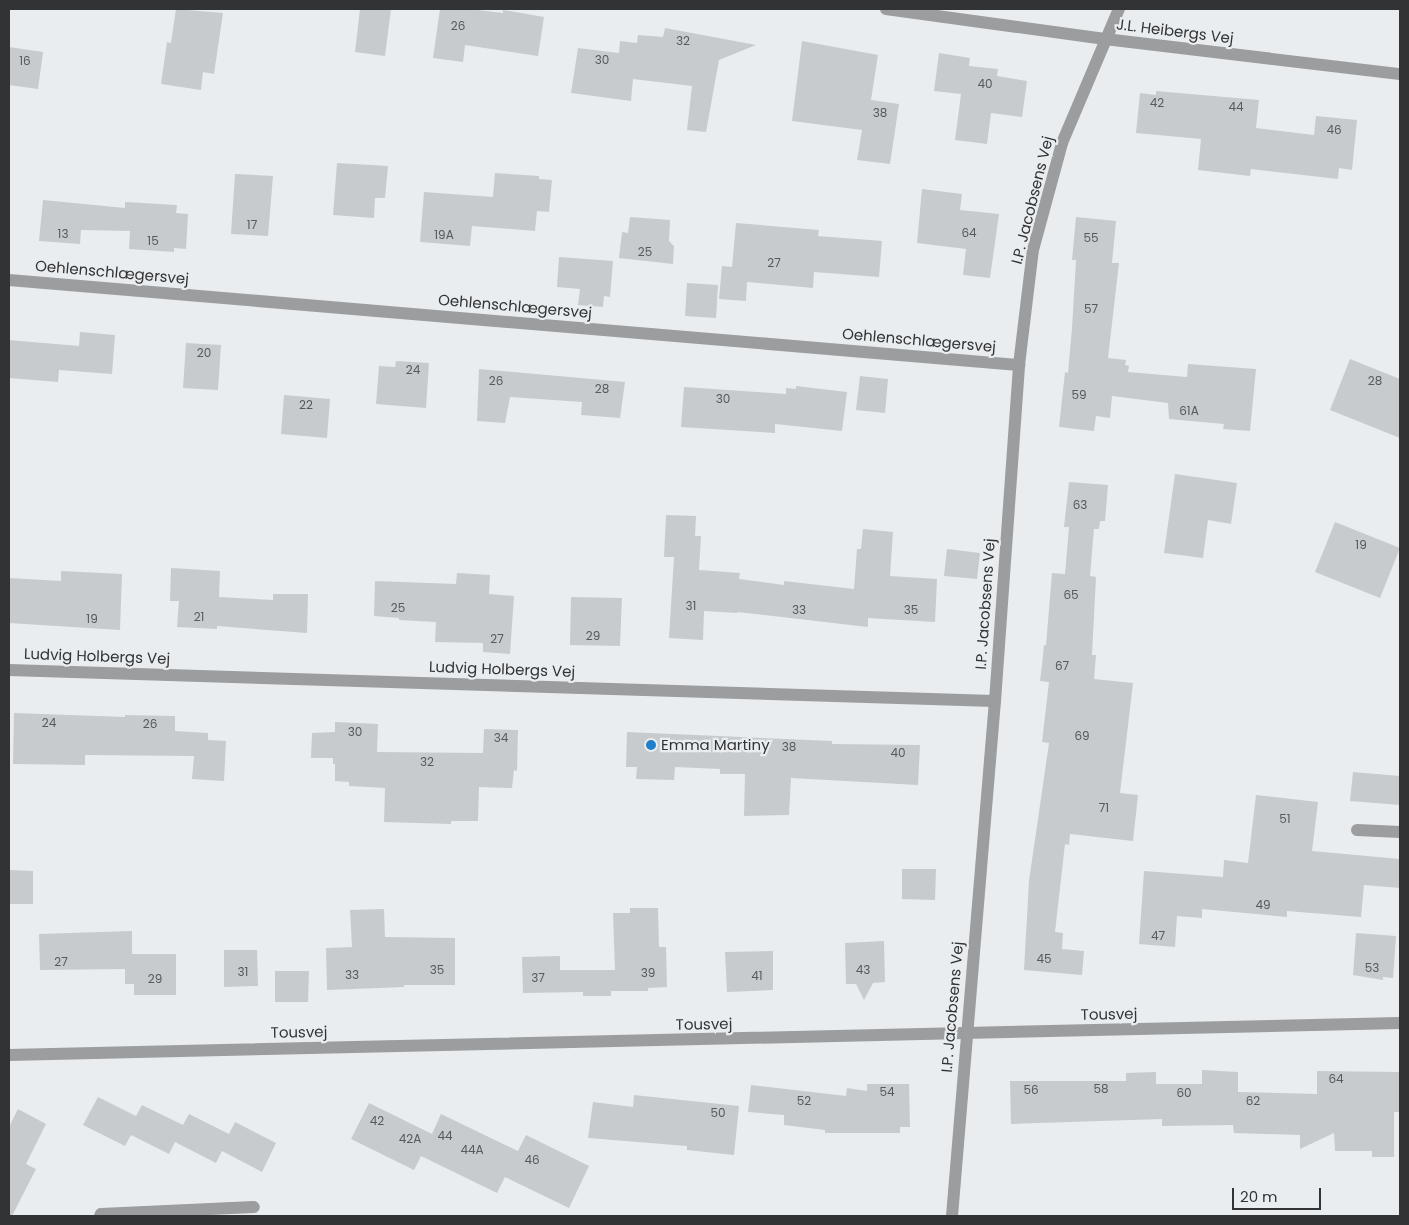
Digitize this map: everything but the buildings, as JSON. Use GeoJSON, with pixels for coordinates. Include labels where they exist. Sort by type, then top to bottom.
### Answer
{"type":"FeatureCollection","features":[{"type":"Feature","properties":{"kind":"street","name":"J.L. Heibergs Vej"},"geometry":{"type":"LineString","coordinates":[[886,9],[1105,39],[1400,74]]}},
{"type":"Feature","properties":{"kind":"street","name":"I.P. Jacobsens Vej"},"geometry":{"type":"LineString","coordinates":[[952,1216],[995,701],[1019,365],[1033,250],[1062,143],[1119,9]]}},
{"type":"Feature","properties":{"kind":"street","name":"Oehlenschlægersvej"},"geometry":{"type":"LineString","coordinates":[[9,280],[1019,365]]}},
{"type":"Feature","properties":{"kind":"street","name":"Ludvig Holbergs Vej"},"geometry":{"type":"LineString","coordinates":[[9,670],[995,701]]}},
{"type":"Feature","properties":{"kind":"street"},"geometry":{"type":"LineString","coordinates":[[1357,830],[1400,832]]}},
{"type":"Feature","properties":{"kind":"street","name":"Tousvej"},"geometry":{"type":"LineString","coordinates":[[9,1055],[1400,1024]]}},
{"type":"Feature","properties":{"kind":"street"},"geometry":{"type":"LineString","coordinates":[[100,1216],[101,1214],[254,1207]]}},
{"type":"Feature","properties":{"kind":"place","name":"Emma Martiny"},"geometry":{"type":"Point","coordinates":[651,745]}}]}
